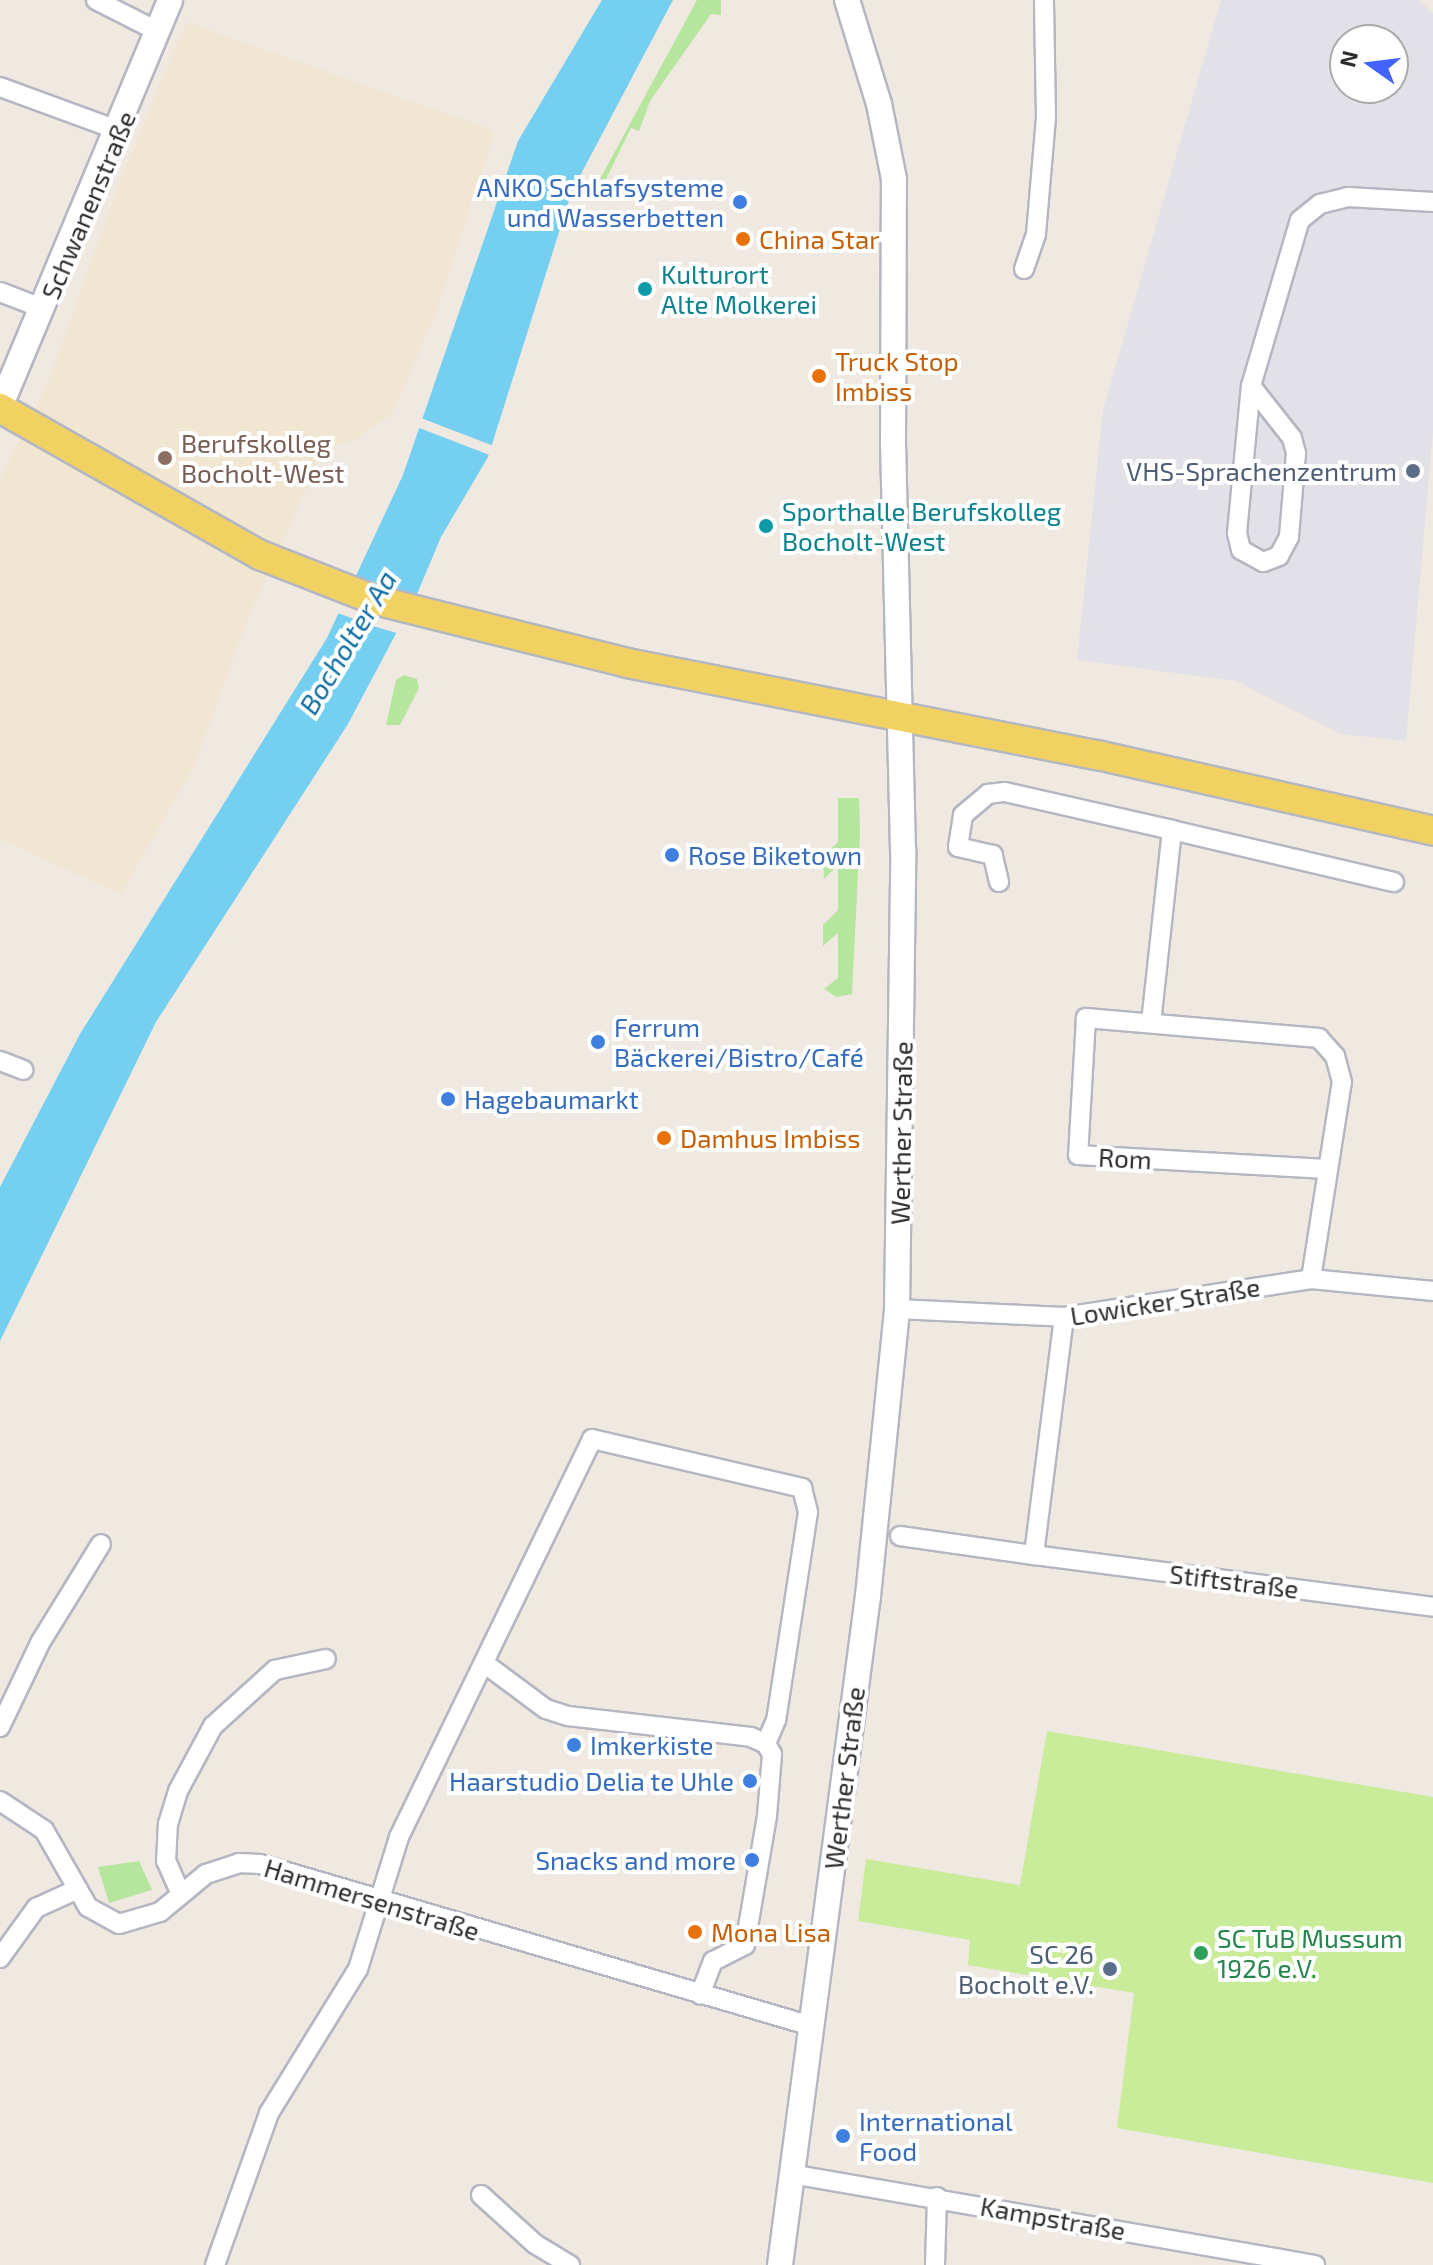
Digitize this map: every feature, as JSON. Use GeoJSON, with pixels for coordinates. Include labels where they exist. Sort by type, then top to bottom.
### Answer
{"type":"FeatureCollection","features":[{"type":"Feature","properties":{"kind":"main road","name":"Schwanenstraße"},"geometry":{"type":"LineString","coordinates":[[0,408],[120,131],[170,0]]}},
{"type":"Feature","properties":{"kind":"main road","name":"Werther Straße"},"geometry":{"type":"LineString","coordinates":[[780,2265],[808,2025],[868,1596],[897,1309],[901,716],[893,446],[894,179],[879,104],[847,0]]}},
{"type":"Feature","properties":{"kind":"main road"},"geometry":{"type":"LineString","coordinates":[[0,408],[190,518],[320,581],[453,623],[1433,831]]}},
{"type":"Feature","properties":{"kind":"street"},"geometry":{"type":"LineString","coordinates":[[96,0],[159,32]]}},
{"type":"Feature","properties":{"kind":"street"},"geometry":{"type":"LineString","coordinates":[[1024,269],[1036,234],[1046,117],[1044,0]]}},
{"type":"Feature","properties":{"kind":"street"},"geometry":{"type":"LineString","coordinates":[[0,87],[120,131]]}},
{"type":"Feature","properties":{"kind":"street"},"geometry":{"type":"LineString","coordinates":[[1251,386],[1292,438],[1296,453],[1289,537],[1279,556],[1263,562],[1241,550],[1237,533],[1251,386],[1300,220],[1320,204],[1348,197],[1433,202]]}},
{"type":"Feature","properties":{"kind":"street"},"geometry":{"type":"LineString","coordinates":[[0,292],[44,309]]}},
{"type":"Feature","properties":{"kind":"street"},"geometry":{"type":"LineString","coordinates":[[999,882],[993,855],[958,847],[963,815],[988,794],[1005,792],[1394,882]]}},
{"type":"Feature","properties":{"kind":"street"},"geometry":{"type":"LineString","coordinates":[[1151,1023],[1172,830]]}},
{"type":"Feature","properties":{"kind":"street","name":"Rom"},"geometry":{"type":"LineString","coordinates":[[1311,1279],[1342,1082],[1335,1056],[1319,1038],[1086,1018],[1078,1155],[1327,1169]]}},
{"type":"Feature","properties":{"kind":"street"},"geometry":{"type":"LineString","coordinates":[[0,1061],[23,1070]]}},
{"type":"Feature","properties":{"kind":"street","name":"Lowicker Straße"},"geometry":{"type":"LineString","coordinates":[[897,1309],[1064,1317],[1311,1279],[1433,1291]]}},
{"type":"Feature","properties":{"kind":"street"},"geometry":{"type":"LineString","coordinates":[[1034,1555],[1064,1317]]}},
{"type":"Feature","properties":{"kind":"street"},"geometry":{"type":"LineString","coordinates":[[215,2265],[269,2113],[358,1969],[399,1837],[592,1439],[788,1481],[802,1488],[808,1512],[776,1720],[766,1744]]}},
{"type":"Feature","properties":{"kind":"street","name":"Stiftstraße"},"geometry":{"type":"LineString","coordinates":[[900,1536],[1433,1607]]}},
{"type":"Feature","properties":{"kind":"street"},"geometry":{"type":"LineString","coordinates":[[0,1727],[40,1643],[101,1544]]}},
{"type":"Feature","properties":{"kind":"street"},"geometry":{"type":"LineString","coordinates":[[180,1892],[166,1861],[168,1824],[178,1791],[213,1726],[238,1698],[275,1670],[326,1659]]}},
{"type":"Feature","properties":{"kind":"street"},"geometry":{"type":"LineString","coordinates":[[484,1663],[546,1709],[568,1716],[751,1737],[766,1744],[772,1754],[767,1816],[745,1945],[713,1961],[700,1995]]}},
{"type":"Feature","properties":{"kind":"street","name":"Hammersenstraße"},"geometry":{"type":"LineString","coordinates":[[0,1801],[44,1830],[88,1907],[119,1924],[160,1912],[180,1892],[206,1874],[239,1863],[260,1864],[377,1902],[808,2025]]}},
{"type":"Feature","properties":{"kind":"street"},"geometry":{"type":"LineString","coordinates":[[0,1958],[36,1908],[78,1889]]}},
{"type":"Feature","properties":{"kind":"street","name":"Kampstraße"},"geometry":{"type":"LineString","coordinates":[[791,2174],[1315,2265]]}},
{"type":"Feature","properties":{"kind":"street"},"geometry":{"type":"LineString","coordinates":[[481,2195],[535,2244],[570,2265]]}},
{"type":"Feature","properties":{"kind":"street"},"geometry":{"type":"LineString","coordinates":[[935,2265],[937,2197]]}},
{"type":"Feature","properties":{"kind":"shaded area"},"geometry":{"type":"Polygon","coordinates":[[[1221,0],[1418,0],[1433,13],[1433,431],[1406,741],[1341,734],[1236,681],[1077,660],[1103,410],[1221,0]]]}},
{"type":"Feature","properties":{"kind":"shaded area","name":"Berufskolleg Bocholt-West"},"geometry":{"type":"Polygon","coordinates":[[[186,22],[495,131],[436,313],[392,414],[356,439],[324,449],[248,618],[195,764],[121,894],[0,839],[0,479],[48,383],[119,184],[186,22]]]}},
{"type":"Feature","properties":{"kind":"green space"},"geometry":{"type":"Polygon","coordinates":[[[697,0],[721,0],[721,15],[711,14],[650,101],[639,131],[631,128],[606,179],[600,179],[697,0]]]}},
{"type":"Feature","properties":{"kind":"green space"},"geometry":{"type":"Polygon","coordinates":[[[404,675],[417,679],[419,688],[400,725],[386,725],[396,680],[404,675]]]}},
{"type":"Feature","properties":{"kind":"green space"},"geometry":{"type":"Polygon","coordinates":[[[838,798],[859,798],[860,833],[852,994],[837,997],[824,989],[838,978],[838,933],[823,946],[823,925],[838,910],[838,865],[824,879],[823,856],[838,842],[838,798]]]}},
{"type":"Feature","properties":{"kind":"green space","name":"SC TuB Mussum 1926 e.V."},"geometry":{"type":"Polygon","coordinates":[[[1047,1731],[1433,1797],[1433,2183],[1117,2128],[1134,1993],[968,1965],[970,1940],[858,1921],[866,1859],[1020,1885],[1047,1731]]]}},
{"type":"Feature","properties":{"kind":"green space"},"geometry":{"type":"Polygon","coordinates":[[[139,1861],[152,1890],[109,1903],[98,1867],[139,1861]]]}},
{"type":"Feature","properties":{"kind":"water","name":"Bocholter Aa"},"geometry":{"type":"Polygon","coordinates":[[[602,0],[673,0],[572,191],[488,457],[441,537],[417,594],[348,724],[156,1022],[0,1341],[0,1187],[80,1034],[327,638],[403,475],[518,141],[602,0]]]}},
{"type":"Feature","properties":{"kind":"pier"},"geometry":{"type":"Polygon","coordinates":[[[421,418],[496,447],[492,456],[417,427],[421,418]]]}},
{"type":"Feature","properties":{"kind":"pier"},"geometry":{"type":"Polygon","coordinates":[[[352,575],[420,596],[400,634],[373,626],[366,630],[362,622],[335,612],[352,575]]]}},
{"type":"Feature","properties":{"kind":"place","name":"ANKO Schlafsysteme und Wasserbetten"},"geometry":{"type":"Point","coordinates":[740,202]}},
{"type":"Feature","properties":{"kind":"place","name":"China Star"},"geometry":{"type":"Point","coordinates":[743,239]}},
{"type":"Feature","properties":{"kind":"place","name":"Kulturort Alte Molkerei"},"geometry":{"type":"Point","coordinates":[645,289]}},
{"type":"Feature","properties":{"kind":"place","name":"Truck Stop Imbiss"},"geometry":{"type":"Point","coordinates":[819,376]}},
{"type":"Feature","properties":{"kind":"place","name":"Berufskolleg Bocholt-West"},"geometry":{"type":"Point","coordinates":[165,458]}},
{"type":"Feature","properties":{"kind":"place","name":"VHS-Sprachenzentrum"},"geometry":{"type":"Point","coordinates":[1413,471]}},
{"type":"Feature","properties":{"kind":"place","name":"Sporthalle Berufskolleg Bocholt-West"},"geometry":{"type":"Point","coordinates":[766,526]}},
{"type":"Feature","properties":{"kind":"place","name":"Rose Biketown"},"geometry":{"type":"Point","coordinates":[672,855]}},
{"type":"Feature","properties":{"kind":"place","name":"Ferrum Bäckerei/Bistro/Café"},"geometry":{"type":"Point","coordinates":[598,1042]}},
{"type":"Feature","properties":{"kind":"place","name":"Hagebaumarkt"},"geometry":{"type":"Point","coordinates":[448,1099]}},
{"type":"Feature","properties":{"kind":"place","name":"Damhus Imbiss"},"geometry":{"type":"Point","coordinates":[664,1138]}},
{"type":"Feature","properties":{"kind":"place","name":"Imkerkiste"},"geometry":{"type":"Point","coordinates":[574,1745]}},
{"type":"Feature","properties":{"kind":"place","name":"Haarstudio Delia te Uhle"},"geometry":{"type":"Point","coordinates":[750,1781]}},
{"type":"Feature","properties":{"kind":"place","name":"Snacks and more"},"geometry":{"type":"Point","coordinates":[752,1860]}},
{"type":"Feature","properties":{"kind":"place","name":"Mona Lisa"},"geometry":{"type":"Point","coordinates":[695,1932]}},
{"type":"Feature","properties":{"kind":"place","name":"SC TuB Mussum 1926 e.V."},"geometry":{"type":"Point","coordinates":[1201,1953]}},
{"type":"Feature","properties":{"kind":"place","name":"SC 26 Bocholt e.V."},"geometry":{"type":"Point","coordinates":[1110,1969]}},
{"type":"Feature","properties":{"kind":"place","name":"International Food"},"geometry":{"type":"Point","coordinates":[843,2136]}}]}
